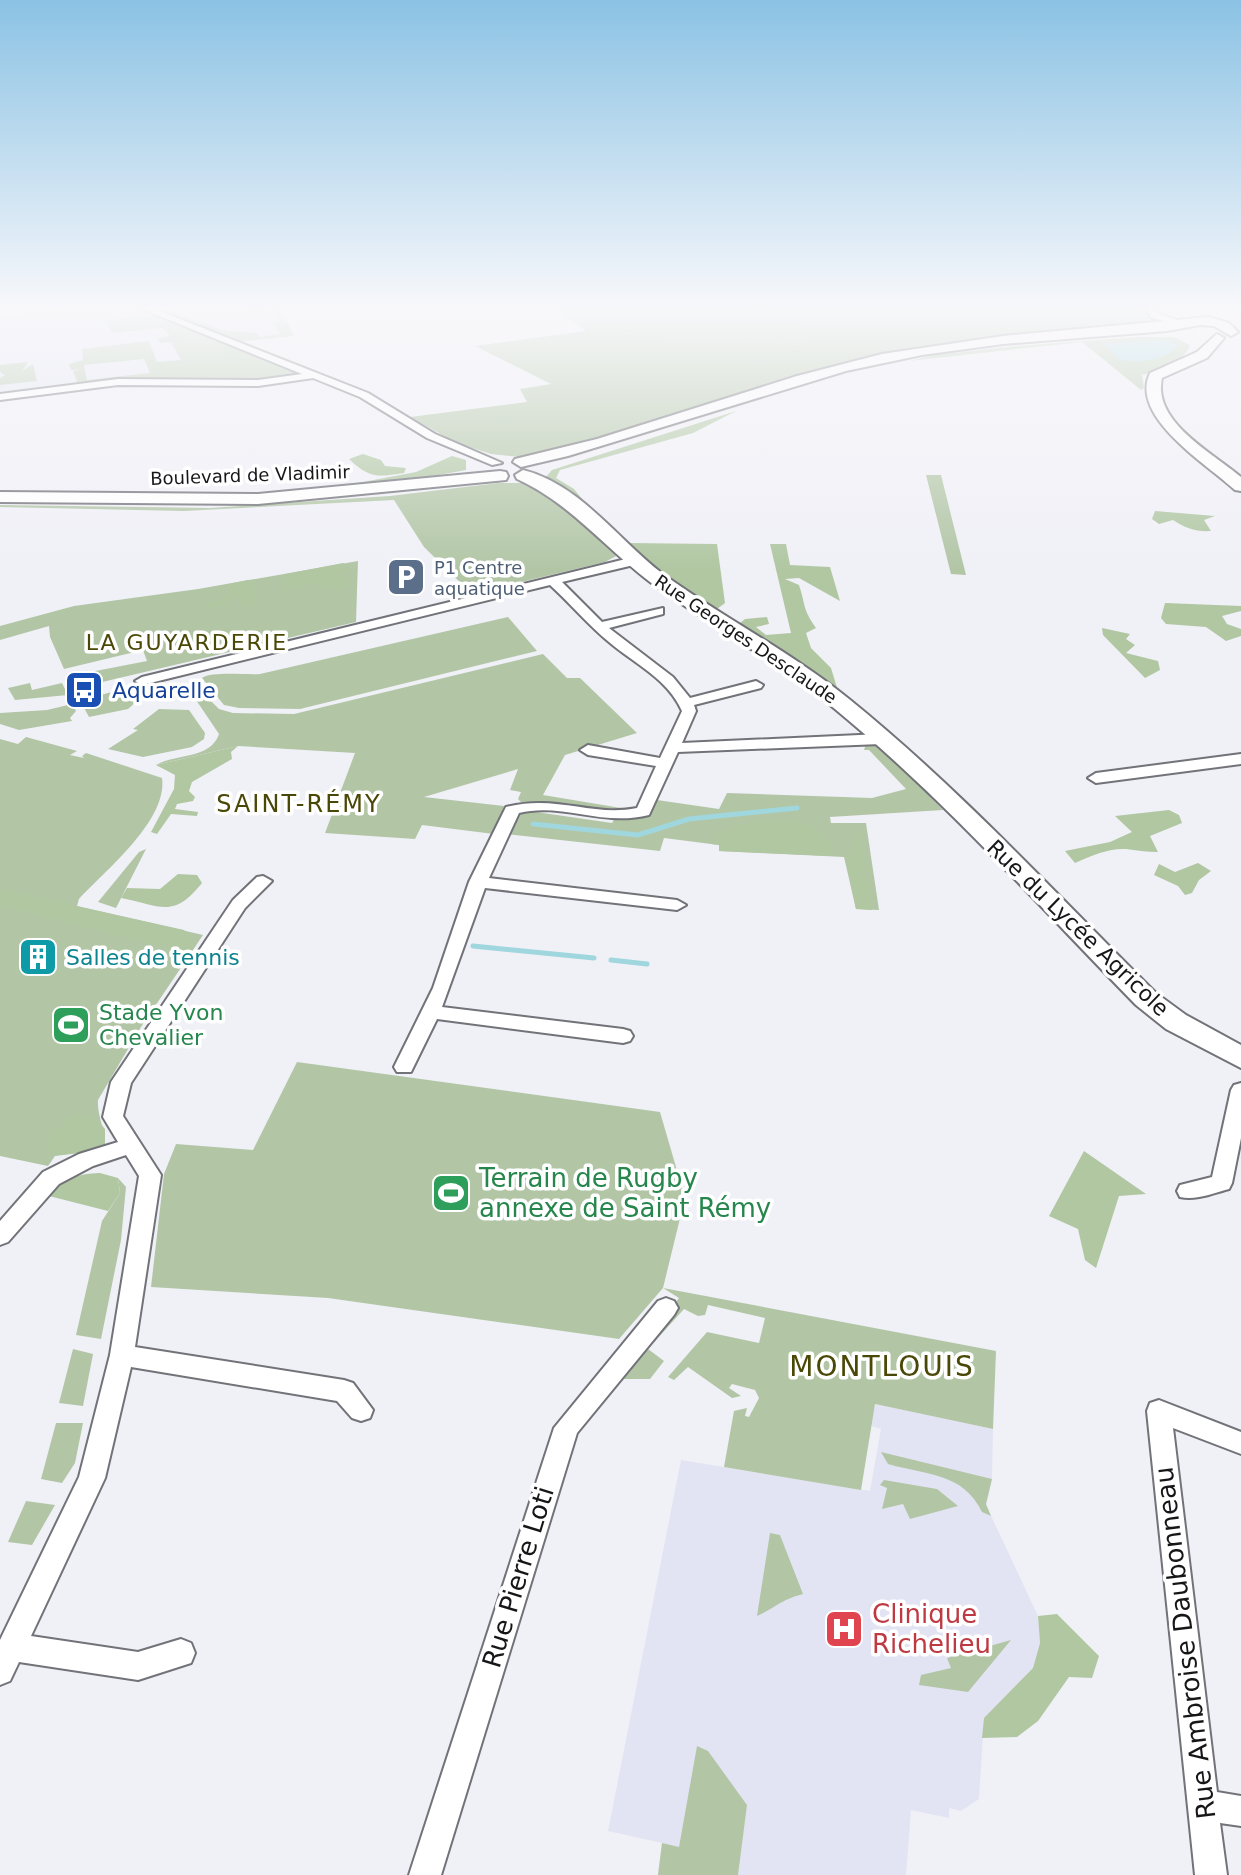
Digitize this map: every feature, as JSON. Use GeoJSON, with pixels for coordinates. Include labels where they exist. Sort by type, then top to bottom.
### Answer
{"type":"FeatureCollection","features":[{"type":"Feature","properties":{"kind":"street"},"geometry":{"type":"LineString","coordinates":[[365,396],[431,436],[495,469]]}},
{"type":"Feature","properties":{"kind":"street"},"geometry":{"type":"LineString","coordinates":[[524,468],[759,396]]}},
{"type":"Feature","properties":{"kind":"street"},"geometry":{"type":"LineString","coordinates":[[1153,396],[1154,403],[1171,426],[1241,486]]}},
{"type":"Feature","properties":{"kind":"street","name":"Boulevard de Vladimir"},"geometry":{"type":"LineString","coordinates":[[0,497],[233,500],[332,494],[418,484],[495,469],[524,468]]}},
{"type":"Feature","properties":{"kind":"street","name":"Rue Georges Desclaude"},"geometry":{"type":"LineString","coordinates":[[524,468],[560,493],[634,561],[698,608],[840,702],[962,814]]}},
{"type":"Feature","properties":{"kind":"street"},"geometry":{"type":"LineString","coordinates":[[142,681],[634,561]]}},
{"type":"Feature","properties":{"kind":"street"},"geometry":{"type":"LineString","coordinates":[[404,1067],[442,988],[478,882],[512,810],[535,806],[614,817],[643,812],[689,711],[686,703],[656,669],[618,643],[553,581]]}},
{"type":"Feature","properties":{"kind":"street"},"geometry":{"type":"LineString","coordinates":[[601,626],[658,611]]}},
{"type":"Feature","properties":{"kind":"street"},"geometry":{"type":"LineString","coordinates":[[686,703],[756,685]]}},
{"type":"Feature","properties":{"kind":"street"},"geometry":{"type":"LineString","coordinates":[[588,750],[667,755],[881,739]]}},
{"type":"Feature","properties":{"kind":"street"},"geometry":{"type":"LineString","coordinates":[[1096,778],[1241,759]]}},
{"type":"Feature","properties":{"kind":"street","name":"Rue du Lycée Agricole"},"geometry":{"type":"LineString","coordinates":[[962,814],[1146,999],[1186,1028],[1241,1058]]}},
{"type":"Feature","properties":{"kind":"street"},"geometry":{"type":"LineString","coordinates":[[181,1653],[138,1666],[6,1659],[92,1478],[122,1355],[150,1175],[113,1117],[121,1082],[239,904],[263,881]]}},
{"type":"Feature","properties":{"kind":"street"},"geometry":{"type":"LineString","coordinates":[[478,882],[677,905]]}},
{"type":"Feature","properties":{"kind":"street"},"geometry":{"type":"LineString","coordinates":[[430,1012],[623,1036]]}},
{"type":"Feature","properties":{"kind":"street"},"geometry":{"type":"LineString","coordinates":[[1188,1191],[1221,1183],[1241,1090]]}},
{"type":"Feature","properties":{"kind":"street"},"geometry":{"type":"LineString","coordinates":[[0,1236],[51,1178],[86,1160],[129,1146]]}},
{"type":"Feature","properties":{"kind":"street","name":"Rue Pierre Loti"},"geometry":{"type":"LineString","coordinates":[[425,1875],[566,1428],[666,1308]]}},
{"type":"Feature","properties":{"kind":"street"},"geometry":{"type":"LineString","coordinates":[[122,1355],[344,1391],[361,1410]]}},
{"type":"Feature","properties":{"kind":"street","name":"Rue Ambroise Daubonneau"},"geometry":{"type":"LineString","coordinates":[[1211,1875],[1159,1411],[1241,1443]]}},
{"type":"Feature","properties":{"kind":"street"},"geometry":{"type":"LineString","coordinates":[[1205,1806],[1241,1811]]}},
{"type":"Feature","properties":{"kind":"shaded area","name":"Clinique Richelieu"},"geometry":{"type":"Polygon","coordinates":[[[875,1404],[993,1429],[992,1479],[986,1505],[1038,1616],[1040,1643],[1033,1668],[984,1719],[979,1799],[961,1811],[949,1808],[949,1818],[911,1810],[906,1875],[658,1875],[662,1843],[608,1831],[681,1460],[870,1491],[881,1429],[871,1426],[875,1404]]]}},
{"type":"Feature","properties":{"kind":"green space"},"geometry":{"type":"Polygon","coordinates":[[[524,396],[741,396],[589,442],[520,457],[491,454],[457,443],[410,417],[527,402],[524,396]]]}},
{"type":"Feature","properties":{"kind":"green space"},"geometry":{"type":"Polygon","coordinates":[[[736,411],[693,433],[560,470],[556,478],[574,489],[592,511],[545,478],[552,470],[736,411]]]}},
{"type":"Feature","properties":{"kind":"green space"},"geometry":{"type":"Polygon","coordinates":[[[363,454],[381,460],[385,466],[406,468],[404,473],[381,476],[369,473],[349,459],[363,454]]]}},
{"type":"Feature","properties":{"kind":"green space"},"geometry":{"type":"Polygon","coordinates":[[[452,456],[466,460],[466,470],[412,480],[326,489],[416,472],[452,456]]]}},
{"type":"Feature","properties":{"kind":"green space"},"geometry":{"type":"Polygon","coordinates":[[[926,475],[941,475],[966,575],[951,574],[926,475]]]}},
{"type":"Feature","properties":{"kind":"green space"},"geometry":{"type":"Polygon","coordinates":[[[498,483],[526,483],[549,492],[618,555],[605,562],[472,594],[424,547],[394,500],[184,511],[0,507],[210,508],[390,496],[498,483]]]}},
{"type":"Feature","properties":{"kind":"green space"},"geometry":{"type":"Polygon","coordinates":[[[1155,511],[1215,516],[1204,520],[1211,531],[1200,531],[1173,520],[1159,524],[1152,519],[1155,511]]]}},
{"type":"Feature","properties":{"kind":"green space"},"geometry":{"type":"Polygon","coordinates":[[[626,543],[717,544],[725,603],[713,612],[626,543]]]}},
{"type":"Feature","properties":{"kind":"green space"},"geometry":{"type":"Polygon","coordinates":[[[770,544],[786,544],[790,565],[830,567],[840,601],[799,578],[785,579],[799,585],[806,611],[816,628],[806,633],[811,648],[831,668],[838,691],[744,630],[740,623],[745,619],[767,617],[769,624],[756,627],[766,635],[791,633],[770,544]]]}},
{"type":"Feature","properties":{"kind":"green space"},"geometry":{"type":"Polygon","coordinates":[[[358,561],[356,622],[98,683],[75,688],[71,681],[77,679],[75,675],[147,661],[143,650],[64,669],[50,637],[49,626],[0,640],[0,626],[74,606],[198,589],[358,561]]]}},
{"type":"Feature","properties":{"kind":"green space"},"geometry":{"type":"Polygon","coordinates":[[[343,563],[352,569],[342,574],[349,584],[340,588],[306,585],[288,589],[282,585],[286,574],[343,563]]]}},
{"type":"Feature","properties":{"kind":"green space"},"geometry":{"type":"Polygon","coordinates":[[[255,581],[253,595],[261,599],[250,607],[241,604],[241,596],[229,599],[226,605],[210,608],[205,603],[228,595],[226,590],[229,584],[255,581]]]}},
{"type":"Feature","properties":{"kind":"green space"},"geometry":{"type":"Polygon","coordinates":[[[1165,603],[1241,606],[1241,611],[1222,616],[1227,624],[1241,629],[1241,636],[1226,641],[1206,627],[1166,624],[1161,618],[1165,603]]]}},
{"type":"Feature","properties":{"kind":"green space"},"geometry":{"type":"Polygon","coordinates":[[[508,617],[537,651],[300,709],[224,705],[202,678],[221,674],[260,674],[508,617]]]}},
{"type":"Feature","properties":{"kind":"green space"},"geometry":{"type":"Polygon","coordinates":[[[1102,628],[1130,634],[1126,639],[1135,645],[1126,653],[1158,661],[1160,670],[1145,678],[1103,635],[1102,628]]]}},
{"type":"Feature","properties":{"kind":"green space"},"geometry":{"type":"Polygon","coordinates":[[[543,654],[567,678],[580,678],[637,733],[565,755],[543,795],[633,810],[618,814],[521,802],[518,799],[521,792],[510,790],[518,769],[424,797],[504,806],[494,834],[422,825],[415,839],[325,833],[355,753],[238,746],[156,765],[200,752],[215,742],[219,734],[194,697],[195,689],[199,689],[219,709],[233,713],[294,714],[543,654]]]}},
{"type":"Feature","properties":{"kind":"green space"},"geometry":{"type":"Polygon","coordinates":[[[30,683],[32,690],[62,683],[68,695],[15,700],[8,688],[30,683]]]}},
{"type":"Feature","properties":{"kind":"green space"},"geometry":{"type":"Polygon","coordinates":[[[119,690],[136,702],[128,709],[89,717],[83,706],[90,698],[119,690]]]}},
{"type":"Feature","properties":{"kind":"green space"},"geometry":{"type":"Polygon","coordinates":[[[72,704],[76,711],[70,718],[72,721],[19,730],[0,724],[0,713],[47,710],[72,704]]]}},
{"type":"Feature","properties":{"kind":"green space"},"geometry":{"type":"Polygon","coordinates":[[[159,709],[189,710],[205,733],[204,739],[192,747],[143,757],[108,749],[138,730],[133,729],[159,709]]]}},
{"type":"Feature","properties":{"kind":"green space","name":"Stade Yvon Chevalier"},"geometry":{"type":"Polygon","coordinates":[[[26,737],[77,751],[70,755],[84,758],[82,756],[86,753],[162,778],[161,794],[145,827],[119,859],[79,899],[77,906],[203,935],[141,1027],[98,1100],[105,1144],[95,1151],[55,1156],[48,1166],[0,1156],[0,739],[18,744],[26,737]]]}},
{"type":"Feature","properties":{"kind":"green space"},"geometry":{"type":"Polygon","coordinates":[[[866,744],[882,747],[943,810],[830,817],[831,823],[866,823],[879,910],[856,909],[844,857],[719,851],[719,845],[664,838],[660,851],[505,834],[515,813],[536,809],[536,812],[612,823],[647,812],[650,804],[655,805],[657,800],[719,809],[727,793],[872,798],[906,789],[869,750],[864,750],[866,744]]]}},
{"type":"Feature","properties":{"kind":"green space"},"geometry":{"type":"Polygon","coordinates":[[[238,746],[231,752],[232,759],[192,782],[189,791],[195,797],[193,801],[177,804],[175,809],[198,812],[197,816],[171,814],[157,834],[151,832],[174,789],[175,775],[156,765],[238,746]]]}},
{"type":"Feature","properties":{"kind":"green space"},"geometry":{"type":"Polygon","coordinates":[[[1169,810],[1179,815],[1182,823],[1150,836],[1158,852],[1113,850],[1075,863],[1065,851],[1110,842],[1132,832],[1115,816],[1169,810]]]}},
{"type":"Feature","properties":{"kind":"green space"},"geometry":{"type":"Polygon","coordinates":[[[757,821],[810,826],[826,838],[834,850],[832,856],[719,851],[720,845],[711,844],[725,830],[757,821]]]}},
{"type":"Feature","properties":{"kind":"green space"},"geometry":{"type":"Polygon","coordinates":[[[858,830],[872,910],[856,909],[845,857],[851,856],[858,830]]]}},
{"type":"Feature","properties":{"kind":"green space"},"geometry":{"type":"Polygon","coordinates":[[[146,849],[116,908],[98,902],[139,852],[146,849]]]}},
{"type":"Feature","properties":{"kind":"green space"},"geometry":{"type":"Polygon","coordinates":[[[1198,863],[1211,871],[1199,880],[1192,893],[1185,895],[1178,886],[1154,875],[1159,864],[1175,872],[1198,863]]]}},
{"type":"Feature","properties":{"kind":"green space"},"geometry":{"type":"Polygon","coordinates":[[[178,874],[197,875],[202,883],[183,902],[174,906],[157,906],[121,898],[127,888],[160,889],[178,874]]]}},
{"type":"Feature","properties":{"kind":"green space"},"geometry":{"type":"Polygon","coordinates":[[[0,889],[184,930],[196,945],[191,952],[184,952],[0,905],[0,889]]]}},
{"type":"Feature","properties":{"kind":"green space"},"geometry":{"type":"Polygon","coordinates":[[[297,1062],[660,1112],[685,1198],[663,1288],[619,1339],[328,1298],[151,1287],[164,1174],[176,1144],[253,1150],[297,1062]]]}},
{"type":"Feature","properties":{"kind":"green space"},"geometry":{"type":"Polygon","coordinates":[[[72,1116],[95,1117],[105,1129],[105,1144],[95,1151],[51,1156],[47,1145],[54,1131],[72,1116]]]}},
{"type":"Feature","properties":{"kind":"green space"},"geometry":{"type":"Polygon","coordinates":[[[1084,1151],[1146,1194],[1119,1196],[1096,1268],[1085,1260],[1078,1229],[1049,1216],[1084,1151]]]}},
{"type":"Feature","properties":{"kind":"green space"},"geometry":{"type":"Polygon","coordinates":[[[100,1173],[118,1178],[120,1193],[108,1211],[49,1196],[71,1178],[100,1173]]]}},
{"type":"Feature","properties":{"kind":"green space"},"geometry":{"type":"Polygon","coordinates":[[[118,1178],[126,1187],[121,1240],[101,1339],[76,1335],[102,1221],[120,1193],[118,1178]]]}},
{"type":"Feature","properties":{"kind":"green space"},"geometry":{"type":"Polygon","coordinates":[[[663,1288],[996,1351],[993,1429],[875,1404],[861,1490],[724,1467],[734,1411],[747,1408],[745,1416],[749,1417],[759,1398],[755,1390],[732,1384],[729,1388],[741,1396],[732,1398],[688,1367],[674,1380],[668,1377],[707,1332],[759,1343],[765,1318],[708,1305],[705,1315],[698,1316],[684,1309],[648,1349],[664,1361],[650,1379],[623,1379],[621,1373],[679,1298],[663,1288]]]}},
{"type":"Feature","properties":{"kind":"green space"},"geometry":{"type":"Polygon","coordinates":[[[73,1349],[93,1354],[83,1406],[59,1403],[73,1349]]]}},
{"type":"Feature","properties":{"kind":"green space"},"geometry":{"type":"Polygon","coordinates":[[[56,1423],[83,1423],[75,1463],[62,1483],[41,1479],[56,1423]]]}},
{"type":"Feature","properties":{"kind":"green space"},"geometry":{"type":"Polygon","coordinates":[[[881,1452],[992,1479],[986,1504],[991,1516],[982,1512],[974,1499],[954,1482],[888,1464],[881,1452]]]}},
{"type":"Feature","properties":{"kind":"green space"},"geometry":{"type":"Polygon","coordinates":[[[884,1480],[937,1489],[958,1506],[910,1519],[903,1504],[882,1509],[887,1488],[880,1485],[884,1480]]]}},
{"type":"Feature","properties":{"kind":"green space"},"geometry":{"type":"Polygon","coordinates":[[[26,1501],[55,1505],[32,1545],[8,1542],[26,1501]]]}},
{"type":"Feature","properties":{"kind":"green space"},"geometry":{"type":"Polygon","coordinates":[[[770,1533],[780,1535],[803,1594],[757,1616],[770,1533]]]}},
{"type":"Feature","properties":{"kind":"green space"},"geometry":{"type":"Polygon","coordinates":[[[1057,1614],[1099,1656],[1092,1678],[1069,1677],[1038,1721],[1017,1737],[982,1738],[984,1718],[1033,1668],[1040,1643],[1038,1616],[1057,1614]]]}},
{"type":"Feature","properties":{"kind":"green space"},"geometry":{"type":"Polygon","coordinates":[[[1011,1640],[968,1692],[919,1685],[921,1675],[951,1668],[947,1658],[1011,1640]]]}},
{"type":"Feature","properties":{"kind":"green space"},"geometry":{"type":"Polygon","coordinates":[[[697,1746],[708,1751],[747,1805],[738,1875],[658,1875],[662,1843],[679,1847],[697,1746]]]}},
{"type":"Feature","properties":{"kind":"waterway"},"geometry":{"type":"LineString","coordinates":[[533,824],[638,835],[689,819],[797,808]]}},
{"type":"Feature","properties":{"kind":"waterway"},"geometry":{"type":"LineString","coordinates":[[473,946],[594,958]]}},
{"type":"Feature","properties":{"kind":"waterway"},"geometry":{"type":"LineString","coordinates":[[611,960],[647,964]]}},
{"type":"Feature","properties":{"kind":"place","name":"P1 Centre aquatique"},"geometry":{"type":"Point","coordinates":[406,577]}},
{"type":"Feature","properties":{"kind":"place","name":"Aquarelle"},"geometry":{"type":"Point","coordinates":[84,690]}},
{"type":"Feature","properties":{"kind":"place","name":"Salles de tennis"},"geometry":{"type":"Point","coordinates":[38,957]}},
{"type":"Feature","properties":{"kind":"place","name":"Stade Yvon Chevalier"},"geometry":{"type":"Point","coordinates":[71,1025]}},
{"type":"Feature","properties":{"kind":"place","name":"Terrain de Rugby annexe de Saint Rémy"},"geometry":{"type":"Point","coordinates":[451,1193]}},
{"type":"Feature","properties":{"kind":"place","name":"Clinique Richelieu"},"geometry":{"type":"Point","coordinates":[844,1629]}},
{"type":"Feature","properties":{"kind":"district","name":"LA GUYARDERIE"},"geometry":{"type":"Point","coordinates":[187,642]}},
{"type":"Feature","properties":{"kind":"district","name":"SAINT-RÉMY"},"geometry":{"type":"Point","coordinates":[299,804]}},
{"type":"Feature","properties":{"kind":"district","name":"MONTLOUIS"},"geometry":{"type":"Point","coordinates":[882,1366]}}]}
